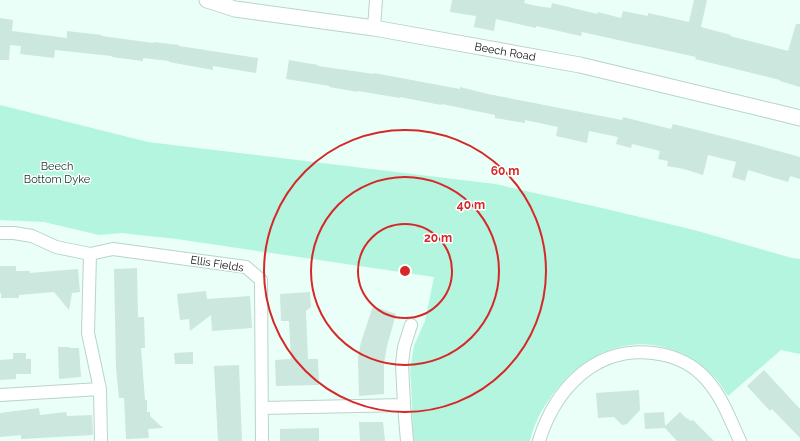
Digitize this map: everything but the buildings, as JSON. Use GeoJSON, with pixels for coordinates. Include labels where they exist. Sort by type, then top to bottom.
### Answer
{"type":"FeatureCollection","features":[{"type":"Feature","properties":{"kind":"street","name":"Beech Road"},"geometry":{"type":"LineString","coordinates":[[207,0],[235,9],[374,28],[580,65],[800,118]]}},
{"type":"Feature","properties":{"kind":"street"},"geometry":{"type":"LineString","coordinates":[[374,28],[376,0]]}},
{"type":"Feature","properties":{"kind":"street","name":"Ellis Fields"},"geometry":{"type":"LineString","coordinates":[[0,233],[14,233],[32,236],[56,247],[90,254],[113,249],[246,267],[261,280],[262,441]]}},
{"type":"Feature","properties":{"kind":"street"},"geometry":{"type":"LineString","coordinates":[[90,254],[88,333],[100,389],[101,441]]}},
{"type":"Feature","properties":{"kind":"street"},"geometry":{"type":"LineString","coordinates":[[407,441],[402,364],[404,347],[411,324]]}},
{"type":"Feature","properties":{"kind":"street"},"geometry":{"type":"LineString","coordinates":[[539,441],[546,421],[556,402],[578,376],[592,366],[612,356],[642,351],[659,353],[674,358],[690,366],[700,374],[714,389],[723,403],[740,441]]}},
{"type":"Feature","properties":{"kind":"street"},"geometry":{"type":"LineString","coordinates":[[0,395],[100,389]]}},
{"type":"Feature","properties":{"kind":"street"},"geometry":{"type":"LineString","coordinates":[[262,408],[404,405]]}},
{"type":"Feature","properties":{"kind":"green space","name":"Beech Bottom Dyke"},"geometry":{"type":"Polygon","coordinates":[[[0,105],[148,142],[495,184],[694,230],[800,259],[800,354],[781,350],[728,396],[713,376],[703,367],[671,349],[654,345],[638,344],[622,346],[606,351],[591,359],[564,381],[553,394],[539,416],[530,441],[414,441],[410,370],[414,346],[425,321],[434,277],[177,239],[121,233],[99,235],[44,222],[0,220],[0,105]]]}}]}
